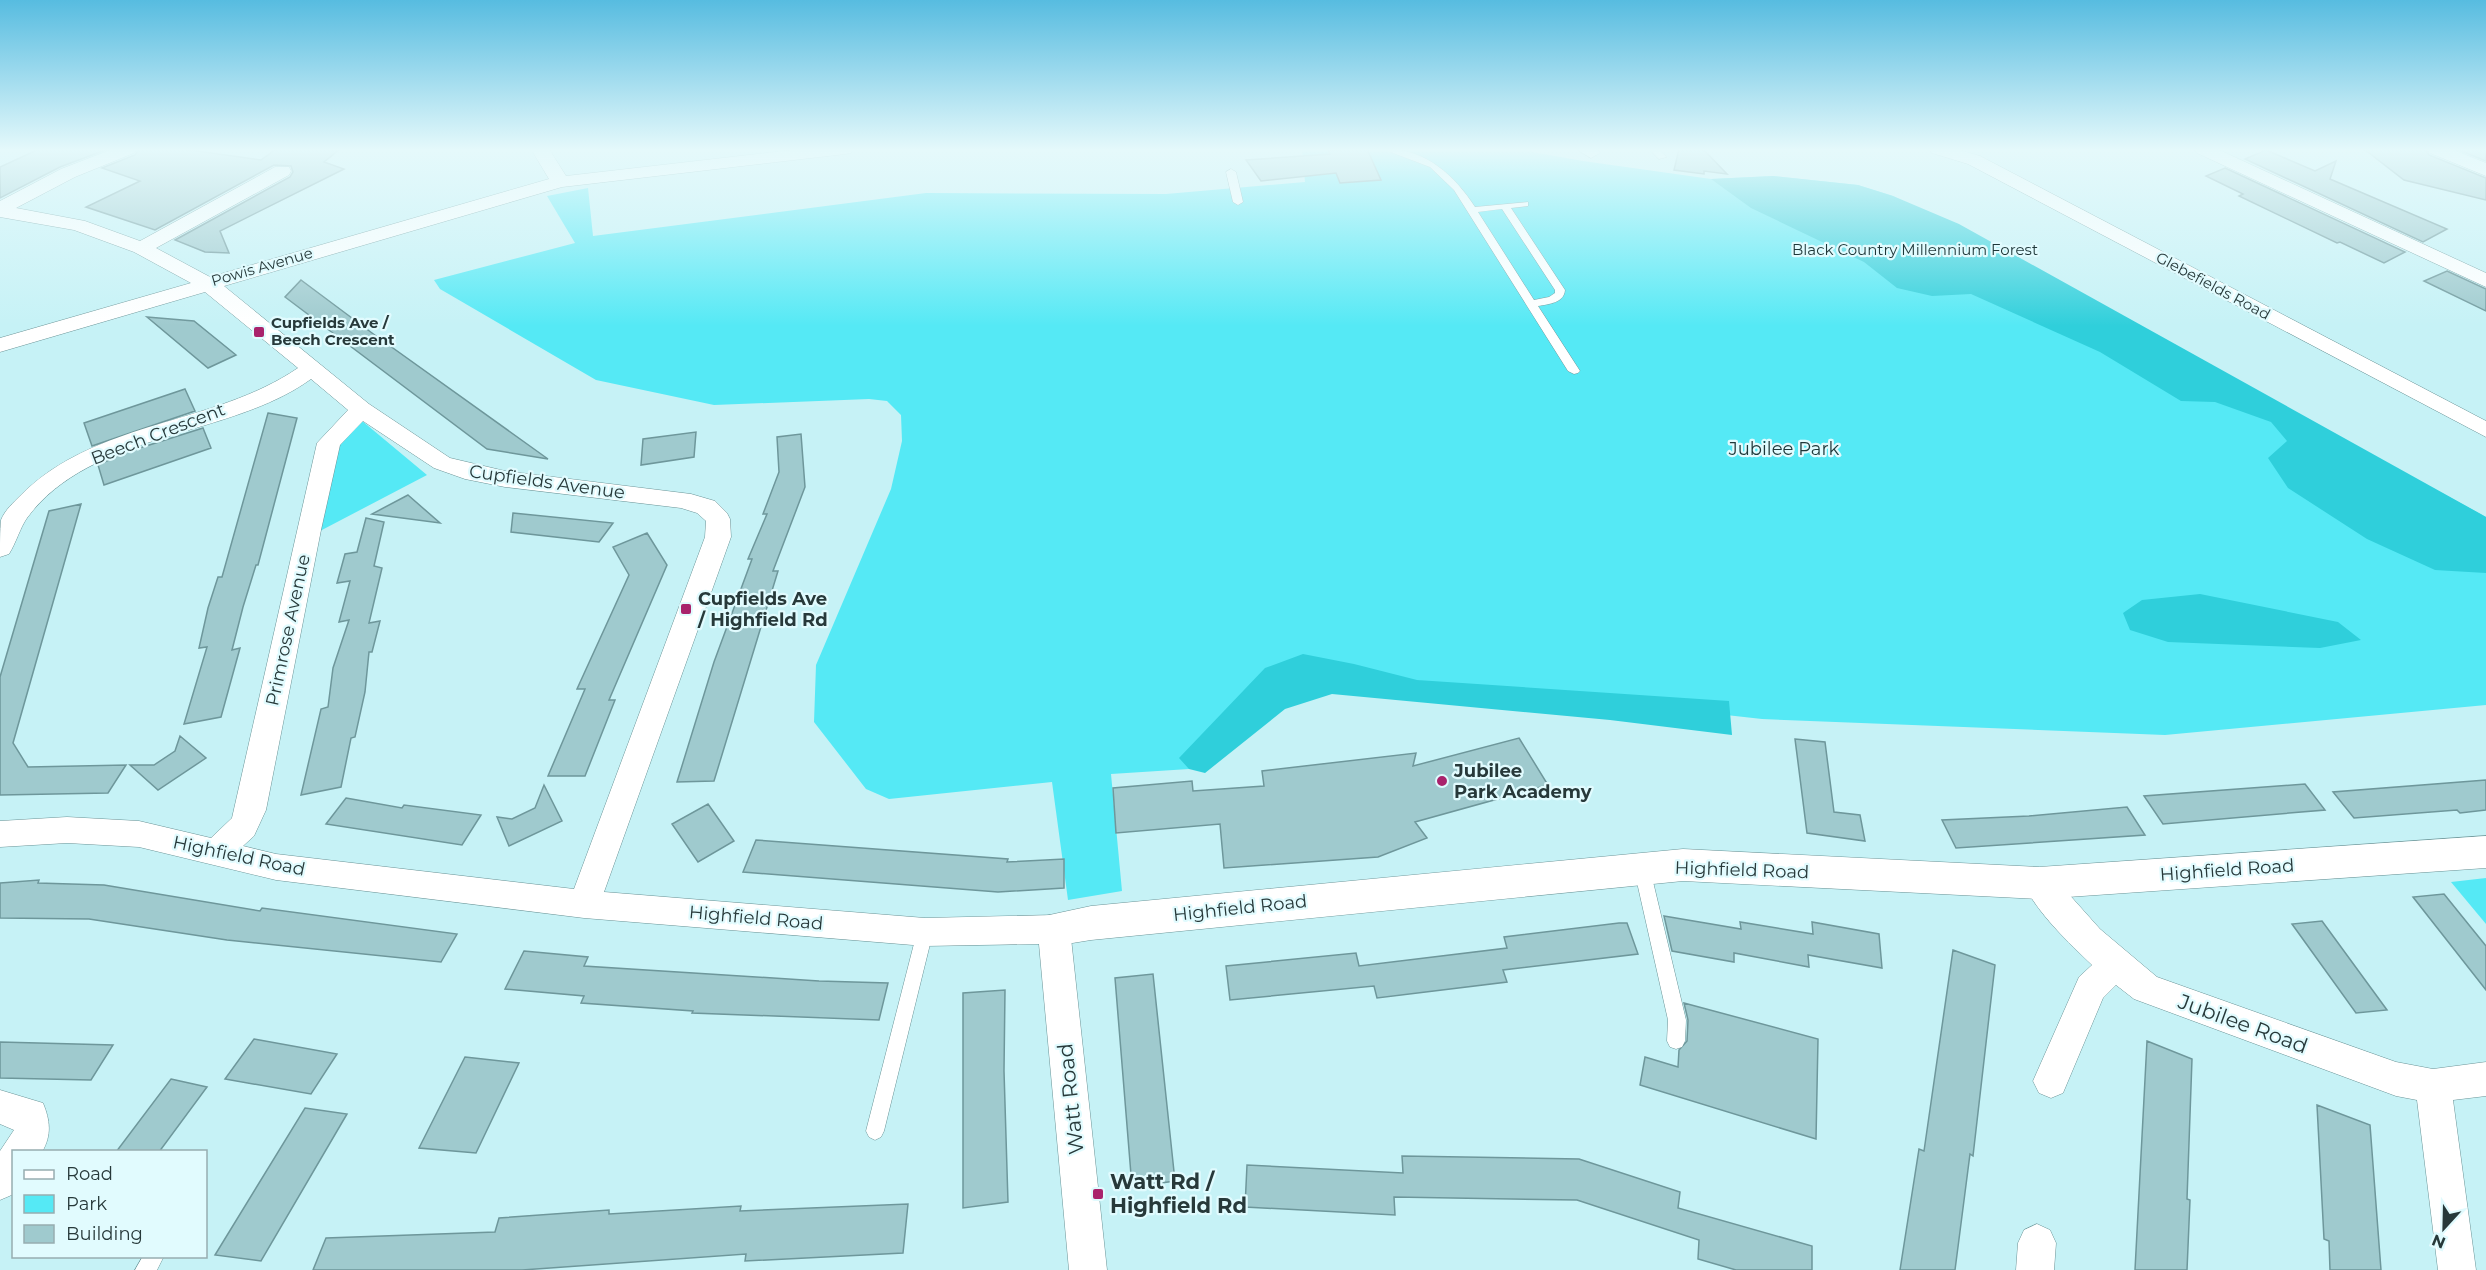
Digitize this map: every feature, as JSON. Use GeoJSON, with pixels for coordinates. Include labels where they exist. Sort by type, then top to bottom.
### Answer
{"type":"FeatureCollection","features":[{"type":"Feature","properties":{"kind":"street"},"geometry":{"type":"LineString","coordinates":[[141,248],[214,208]]}},
{"type":"Feature","properties":{"kind":"street","name":"Powis Avenue"},"geometry":{"type":"LineString","coordinates":[[0,345],[469,208]]}},
{"type":"Feature","properties":{"kind":"street","name":"Glebefields Road"},"geometry":{"type":"LineString","coordinates":[[2066,208],[2486,430]]}},
{"type":"Feature","properties":{"kind":"street"},"geometry":{"type":"LineString","coordinates":[[2330,208],[2486,281]]}},
{"type":"Feature","properties":{"kind":"street","name":"Cupfields Avenue"},"geometry":{"type":"LineString","coordinates":[[0,210],[78,225],[141,248],[219,292],[361,409],[442,463],[473,473],[682,500],[706,507],[718,519],[718,537],[584,904]]}},
{"type":"Feature","properties":{"kind":"street","name":"Beech Crescent"},"geometry":{"type":"LineString","coordinates":[[0,548],[5,529],[17,511],[57,477],[122,444],[282,389],[311,369]]}},
{"type":"Feature","properties":{"kind":"street","name":"Primrose Avenue"},"geometry":{"type":"LineString","coordinates":[[217,852],[243,827],[251,810],[308,530],[329,443],[361,409]]}},
{"type":"Feature","properties":{"kind":"street","name":"Highfield Road"},"geometry":{"type":"LineString","coordinates":[[0,834],[67,830],[139,834],[276,867],[584,904],[925,932],[1054,929],[1091,923],[1683,865],[2039,883],[2486,852]]}},
{"type":"Feature","properties":{"kind":"street","name":"Jubilee Road"},"geometry":{"type":"LineString","coordinates":[[2039,883],[2060,911],[2114,966],[2146,988],[2371,1071],[2433,1086],[2486,1080]]}},
{"type":"Feature","properties":{"kind":"street","name":"Watt Road"},"geometry":{"type":"LineString","coordinates":[[1054,929],[1088,1270]]}},
{"type":"Feature","properties":{"kind":"street"},"geometry":{"type":"LineString","coordinates":[[2051,1081],[2091,988],[2114,966]]}},
{"type":"Feature","properties":{"kind":"street"},"geometry":{"type":"LineString","coordinates":[[2433,1086],[2457,1270]]}},
{"type":"Feature","properties":{"kind":"street"},"geometry":{"type":"LineString","coordinates":[[0,1107],[30,1115],[32,1134],[21,1150]]}},
{"type":"Feature","properties":{"kind":"street"},"geometry":{"type":"LineString","coordinates":[[0,1182],[12,1164]]}},
{"type":"Feature","properties":{"kind":"lane"},"geometry":{"type":"LineString","coordinates":[[1490,208],[1470,210],[1574,370]]}},
{"type":"Feature","properties":{"kind":"lane"},"geometry":{"type":"LineString","coordinates":[[1506,208],[1560,290],[1560,294],[1552,300],[1531,304]]}},
{"type":"Feature","properties":{"kind":"lane"},"geometry":{"type":"LineString","coordinates":[[1642,869],[1677,1020],[1676,1041]]}},
{"type":"Feature","properties":{"kind":"lane"},"geometry":{"type":"LineString","coordinates":[[875,1131],[925,932]]}},
{"type":"Feature","properties":{"kind":"lane"},"geometry":{"type":"LineString","coordinates":[[145,1270],[154,1258]]}},
{"type":"Feature","properties":{"kind":"green space","name":"Jubilee Park"},"geometry":{"type":"Polygon","coordinates":[[[554,208],[590,208],[593,236],[808,208],[1916,208],[2486,517],[2486,705],[2165,735],[1762,719],[1296,667],[1189,769],[1111,774],[1122,891],[1068,900],[1052,782],[889,799],[866,789],[814,722],[816,665],[891,489],[902,441],[901,415],[887,401],[869,399],[714,405],[596,380],[440,289],[434,280],[575,243],[554,208]]]}},
{"type":"Feature","properties":{"kind":"green space","name":"Black Country Millennium Forest"},"geometry":{"type":"Polygon","coordinates":[[[1752,208],[1922,208],[1959,224],[2486,517],[2486,573],[2435,570],[2367,539],[2288,488],[2268,458],[2287,441],[2271,422],[2215,402],[2181,401],[2100,352],[1971,294],[1932,296],[1897,288],[1864,262],[1752,208]]]}},
{"type":"Feature","properties":{"kind":"green space"},"geometry":{"type":"Polygon","coordinates":[[[361,420],[427,475],[320,531],[340,442],[361,420]]]}},
{"type":"Feature","properties":{"kind":"green space"},"geometry":{"type":"Polygon","coordinates":[[[2200,594],[2338,622],[2361,640],[2320,648],[2168,642],[2130,630],[2123,613],[2142,600],[2200,594]]]}},
{"type":"Feature","properties":{"kind":"green space"},"geometry":{"type":"Polygon","coordinates":[[[1303,654],[1417,680],[1729,701],[1732,735],[1610,720],[1332,694],[1285,709],[1205,773],[1189,769],[1179,758],[1265,668],[1303,654]]]}},
{"type":"Feature","properties":{"kind":"green space"},"geometry":{"type":"Polygon","coordinates":[[[2486,878],[2486,924],[2451,882],[2486,878]]]}},
{"type":"Feature","properties":{"kind":"building"},"geometry":{"type":"Polygon","coordinates":[[[90,208],[195,208],[155,230],[90,208]]]}},
{"type":"Feature","properties":{"kind":"building"},"geometry":{"type":"Polygon","coordinates":[[[233,208],[265,208],[220,231],[229,253],[205,252],[175,240],[233,208]]]}},
{"type":"Feature","properties":{"kind":"building"},"geometry":{"type":"Polygon","coordinates":[[[2265,208],[2311,208],[2405,252],[2384,263],[2340,242],[2337,243],[2265,208]]]}},
{"type":"Feature","properties":{"kind":"building"},"geometry":{"type":"Polygon","coordinates":[[[2351,208],[2398,208],[2447,229],[2423,242],[2351,208]]]}},
{"type":"Feature","properties":{"kind":"building"},"geometry":{"type":"Polygon","coordinates":[[[2447,271],[2486,289],[2486,311],[2424,281],[2447,271]]]}},
{"type":"Feature","properties":{"kind":"building"},"geometry":{"type":"Polygon","coordinates":[[[301,280],[548,459],[487,449],[285,297],[301,280]]]}},
{"type":"Feature","properties":{"kind":"building"},"geometry":{"type":"Polygon","coordinates":[[[147,317],[194,321],[236,355],[208,368],[147,317]]]}},
{"type":"Feature","properties":{"kind":"building"},"geometry":{"type":"Polygon","coordinates":[[[185,389],[195,411],[92,446],[84,423],[185,389]]]}},
{"type":"Feature","properties":{"kind":"building"},"geometry":{"type":"Polygon","coordinates":[[[268,413],[297,418],[258,565],[256,565],[243,607],[232,650],[240,648],[221,717],[184,724],[207,647],[199,648],[208,608],[218,577],[222,577],[268,413]]]}},
{"type":"Feature","properties":{"kind":"building"},"geometry":{"type":"Polygon","coordinates":[[[203,428],[211,448],[104,485],[98,465],[124,453],[203,428]]]}},
{"type":"Feature","properties":{"kind":"building"},"geometry":{"type":"Polygon","coordinates":[[[696,432],[694,457],[641,465],[643,439],[696,432]]]}},
{"type":"Feature","properties":{"kind":"building"},"geometry":{"type":"Polygon","coordinates":[[[801,434],[805,487],[773,571],[778,571],[714,781],[677,782],[714,662],[752,559],[748,559],[767,514],[763,514],[779,472],[777,437],[801,434]]]}},
{"type":"Feature","properties":{"kind":"building"},"geometry":{"type":"Polygon","coordinates":[[[408,495],[440,523],[372,514],[408,495]]]}},
{"type":"Feature","properties":{"kind":"building"},"geometry":{"type":"Polygon","coordinates":[[[81,504],[13,743],[28,767],[126,765],[108,793],[0,795],[0,677],[49,511],[81,504]]]}},
{"type":"Feature","properties":{"kind":"building"},"geometry":{"type":"Polygon","coordinates":[[[513,513],[613,523],[599,542],[511,532],[513,513]]]}},
{"type":"Feature","properties":{"kind":"building"},"geometry":{"type":"Polygon","coordinates":[[[366,518],[384,522],[374,566],[382,568],[369,623],[380,621],[372,652],[369,652],[365,692],[355,737],[351,738],[341,787],[301,795],[321,709],[328,707],[333,668],[349,620],[339,622],[350,581],[337,583],[345,554],[357,552],[366,518]]]}},
{"type":"Feature","properties":{"kind":"building"},"geometry":{"type":"Polygon","coordinates":[[[647,533],[667,565],[609,700],[615,700],[585,776],[548,776],[585,689],[577,689],[629,575],[613,547],[647,533]]]}},
{"type":"Feature","properties":{"kind":"building"},"geometry":{"type":"Polygon","coordinates":[[[180,736],[206,758],[158,790],[130,765],[154,765],[175,751],[180,736]]]}},
{"type":"Feature","properties":{"kind":"building"},"geometry":{"type":"Polygon","coordinates":[[[1519,738],[1548,785],[1415,822],[1427,838],[1378,857],[1224,868],[1220,824],[1116,833],[1113,788],[1192,781],[1193,791],[1264,786],[1262,771],[1416,753],[1413,766],[1519,738]]]}},
{"type":"Feature","properties":{"kind":"building"},"geometry":{"type":"Polygon","coordinates":[[[1795,739],[1825,742],[1834,812],[1860,815],[1865,841],[1807,833],[1795,739]]]}},
{"type":"Feature","properties":{"kind":"building"},"geometry":{"type":"Polygon","coordinates":[[[2486,780],[2486,810],[2460,813],[2457,810],[2354,818],[2333,792],[2486,780]]]}},
{"type":"Feature","properties":{"kind":"building"},"geometry":{"type":"Polygon","coordinates":[[[2305,784],[2325,810],[2163,824],[2144,796],[2305,784]]]}},
{"type":"Feature","properties":{"kind":"building"},"geometry":{"type":"Polygon","coordinates":[[[544,785],[562,821],[509,846],[497,817],[512,819],[535,808],[544,785]]]}},
{"type":"Feature","properties":{"kind":"building"},"geometry":{"type":"Polygon","coordinates":[[[346,798],[402,808],[404,805],[481,815],[462,845],[326,824],[346,798]]]}},
{"type":"Feature","properties":{"kind":"building"},"geometry":{"type":"Polygon","coordinates":[[[708,804],[734,841],[698,862],[672,824],[708,804]]]}},
{"type":"Feature","properties":{"kind":"building"},"geometry":{"type":"Polygon","coordinates":[[[2127,807],[2145,835],[1956,848],[1942,820],[2029,816],[2127,807]]]}},
{"type":"Feature","properties":{"kind":"building"},"geometry":{"type":"Polygon","coordinates":[[[756,840],[1008,859],[1007,862],[1064,859],[1064,888],[998,892],[743,872],[756,840]]]}},
{"type":"Feature","properties":{"kind":"building"},"geometry":{"type":"Polygon","coordinates":[[[39,880],[38,883],[104,885],[260,911],[262,908],[457,934],[441,962],[227,940],[89,919],[0,918],[0,883],[39,880]]]}},
{"type":"Feature","properties":{"kind":"building"},"geometry":{"type":"Polygon","coordinates":[[[2444,894],[2486,946],[2486,990],[2413,897],[2444,894]]]}},
{"type":"Feature","properties":{"kind":"building"},"geometry":{"type":"Polygon","coordinates":[[[1664,916],[1741,929],[1740,922],[1813,934],[1812,922],[1879,934],[1882,968],[1808,955],[1809,967],[1734,953],[1734,962],[1672,951],[1664,916]]]}},
{"type":"Feature","properties":{"kind":"building"},"geometry":{"type":"Polygon","coordinates":[[[2322,921],[2387,1010],[2356,1013],[2292,924],[2322,921]]]}},
{"type":"Feature","properties":{"kind":"building"},"geometry":{"type":"Polygon","coordinates":[[[1627,923],[1638,954],[1503,970],[1507,982],[1377,998],[1374,986],[1230,1000],[1226,966],[1356,953],[1359,966],[1507,948],[1504,937],[1627,923]]]}},
{"type":"Feature","properties":{"kind":"building"},"geometry":{"type":"Polygon","coordinates":[[[1953,950],[1995,965],[1973,1156],[1970,1154],[1955,1270],[1900,1270],[1919,1149],[1924,1151],[1953,950]]]}},
{"type":"Feature","properties":{"kind":"building"},"geometry":{"type":"Polygon","coordinates":[[[524,951],[588,957],[584,966],[819,981],[888,983],[879,1020],[692,1013],[693,1011],[581,1003],[584,996],[505,989],[524,951]]]}},
{"type":"Feature","properties":{"kind":"building"},"geometry":{"type":"Polygon","coordinates":[[[1153,974],[1175,1181],[1132,1187],[1115,978],[1153,974]]]}},
{"type":"Feature","properties":{"kind":"building"},"geometry":{"type":"Polygon","coordinates":[[[1005,990],[1004,1071],[1008,1202],[963,1208],[963,993],[1005,990]]]}},
{"type":"Feature","properties":{"kind":"building"},"geometry":{"type":"Polygon","coordinates":[[[1684,1003],[1818,1039],[1816,1139],[1640,1085],[1645,1057],[1678,1067],[1679,1050],[1687,1041],[1688,1020],[1684,1003]]]}},
{"type":"Feature","properties":{"kind":"building"},"geometry":{"type":"Polygon","coordinates":[[[254,1039],[337,1054],[311,1094],[225,1079],[254,1039]]]}},
{"type":"Feature","properties":{"kind":"building"},"geometry":{"type":"Polygon","coordinates":[[[2147,1041],[2192,1059],[2187,1270],[2135,1270],[2147,1041]]]}},
{"type":"Feature","properties":{"kind":"building"},"geometry":{"type":"Polygon","coordinates":[[[0,1042],[113,1045],[91,1080],[0,1078],[0,1042]]]}},
{"type":"Feature","properties":{"kind":"building"},"geometry":{"type":"Polygon","coordinates":[[[465,1057],[519,1063],[476,1153],[419,1148],[465,1057]]]}},
{"type":"Feature","properties":{"kind":"building"},"geometry":{"type":"Polygon","coordinates":[[[171,1079],[207,1087],[160,1150],[118,1150],[171,1079]]]}},
{"type":"Feature","properties":{"kind":"building"},"geometry":{"type":"Polygon","coordinates":[[[2317,1105],[2370,1125],[2381,1270],[2330,1270],[2329,1241],[2324,1239],[2317,1105]]]}},
{"type":"Feature","properties":{"kind":"building"},"geometry":{"type":"Polygon","coordinates":[[[305,1108],[347,1114],[261,1261],[215,1255],[305,1108]]]}},
{"type":"Feature","properties":{"kind":"building"},"geometry":{"type":"Polygon","coordinates":[[[1402,1156],[1579,1159],[1680,1192],[1678,1208],[1812,1246],[1812,1270],[1736,1270],[1698,1259],[1699,1240],[1577,1200],[1394,1197],[1395,1215],[1245,1207],[1247,1165],[1403,1173],[1402,1156]]]}},
{"type":"Feature","properties":{"kind":"building"},"geometry":{"type":"Polygon","coordinates":[[[908,1204],[903,1253],[745,1261],[746,1254],[522,1270],[313,1270],[326,1238],[495,1232],[499,1218],[609,1210],[609,1214],[741,1206],[740,1211],[908,1204]]]}},
{"type":"Feature","properties":{"kind":"place","name":"Cupfields Ave / Beech Crescent"},"geometry":{"type":"Point","coordinates":[259,332]}},
{"type":"Feature","properties":{"kind":"place","name":"Cupfields Ave / Highfield Rd"},"geometry":{"type":"Point","coordinates":[686,609]}},
{"type":"Feature","properties":{"kind":"place","name":"Jubilee Park Academy"},"geometry":{"type":"Point","coordinates":[1442,781]}},
{"type":"Feature","properties":{"kind":"place","name":"Watt Rd / Highfield Rd"},"geometry":{"type":"Point","coordinates":[1098,1194]}}]}
